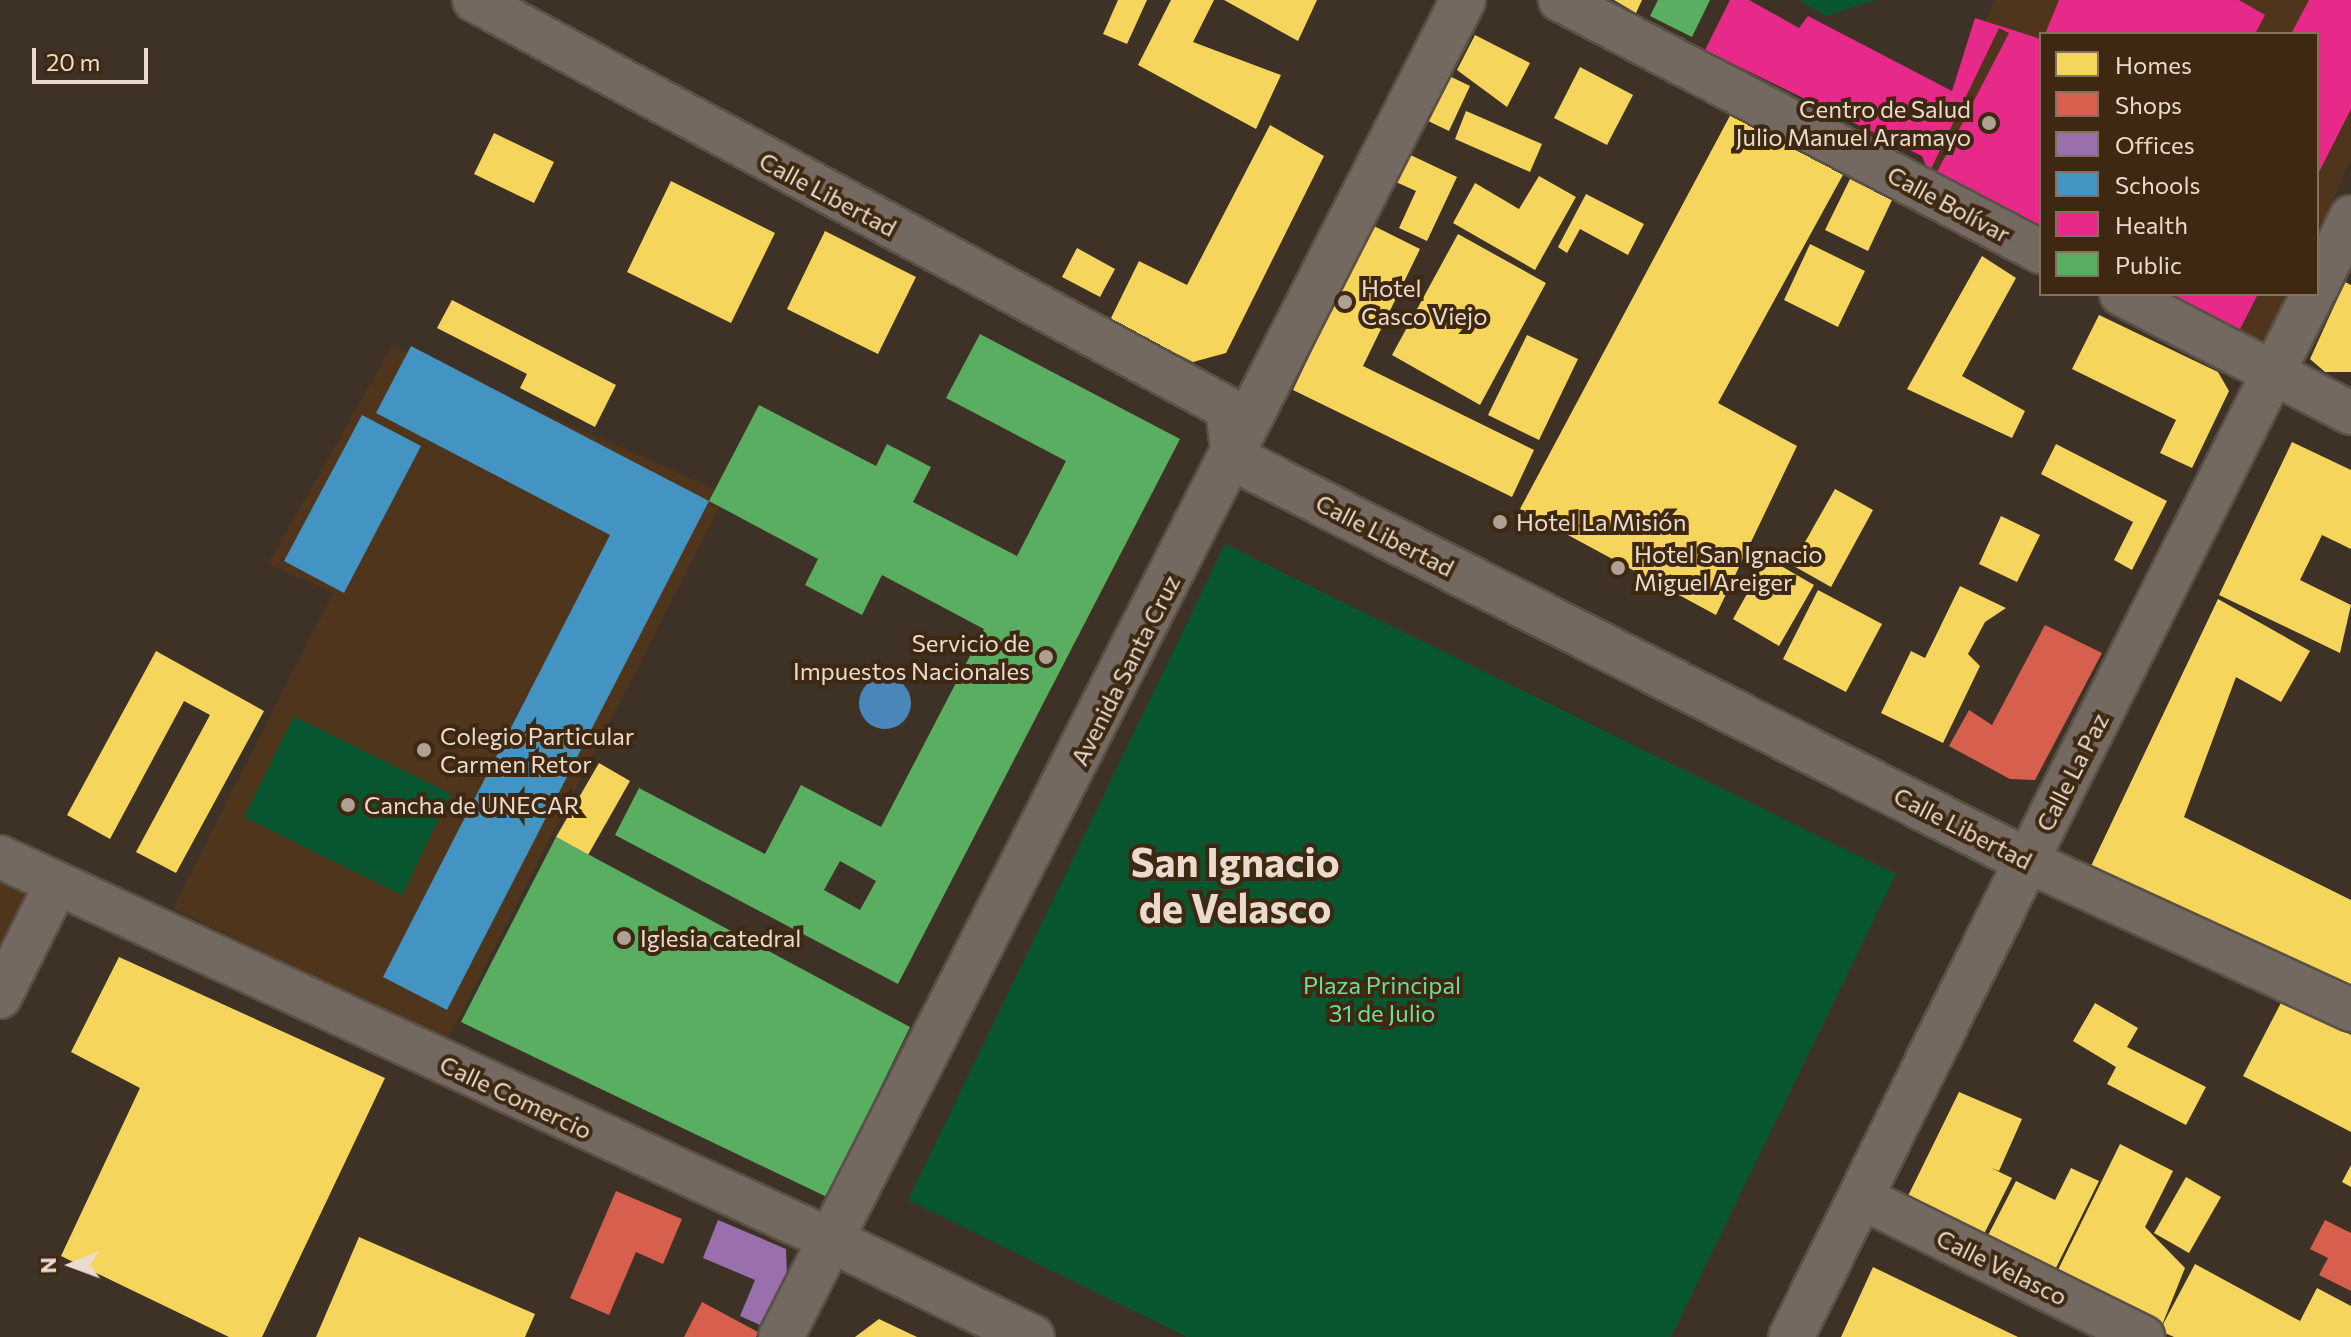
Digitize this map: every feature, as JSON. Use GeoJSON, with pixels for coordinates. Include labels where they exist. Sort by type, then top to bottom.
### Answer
{"type":"FeatureCollection","features":[{"type":"Feature","properties":{"kind":"main road","name":"Avenida Santa Cruz"},"geometry":{"type":"LineString","coordinates":[[781,1337],[1233,458],[1463,0]]}},
{"type":"Feature","properties":{"kind":"main road","name":"Calle Libertad"},"geometry":{"type":"LineString","coordinates":[[1233,458],[2027,861]]}},
{"type":"Feature","properties":{"kind":"main road","name":"Calle La Paz"},"geometry":{"type":"LineString","coordinates":[[1791,1337],[2027,861]]}},
{"type":"Feature","properties":{"kind":"main road","name":"Calle Comercio"},"geometry":{"type":"LineString","coordinates":[[833,1241],[1032,1337]]}},
{"type":"Feature","properties":{"kind":"street","name":"Calle Libertad"},"geometry":{"type":"LineString","coordinates":[[474,0],[514,11],[1227,408],[1233,458]]}},
{"type":"Feature","properties":{"kind":"street","name":"Calle Bolívar"},"geometry":{"type":"LineString","coordinates":[[1560,0],[2039,251]]}},
{"type":"Feature","properties":{"kind":"street"},"geometry":{"type":"LineString","coordinates":[[2319,283],[2351,217]]}},
{"type":"Feature","properties":{"kind":"street"},"geometry":{"type":"LineString","coordinates":[[2125,296],[2351,413]]}},
{"type":"Feature","properties":{"kind":"street","name":"Calle La Paz"},"geometry":{"type":"LineString","coordinates":[[2027,861],[2312,296]]}},
{"type":"Feature","properties":{"kind":"street","name":"Calle Comercio"},"geometry":{"type":"LineString","coordinates":[[0,857],[833,1241]]}},
{"type":"Feature","properties":{"kind":"street","name":"Calle Libertad"},"geometry":{"type":"LineString","coordinates":[[2027,861],[2351,1010]]}},
{"type":"Feature","properties":{"kind":"street"},"geometry":{"type":"LineString","coordinates":[[0,997],[56,885]]}},
{"type":"Feature","properties":{"kind":"street","name":"Calle Velasco"},"geometry":{"type":"LineString","coordinates":[[1860,1197],[2143,1337]]}},
{"type":"Feature","properties":{"kind":"shaded area","name":"Centro de Salud Julio Manuel Aramayo"},"geometry":{"type":"Polygon","coordinates":[[[1995,0],[2351,0],[2351,159],[2319,231],[2319,32],[2039,32],[2039,234],[1929,173],[1922,156],[1995,0]]]}},
{"type":"Feature","properties":{"kind":"shaded area"},"geometry":{"type":"Polygon","coordinates":[[[2153,296],[2290,296],[2264,357],[2153,296]]]}},
{"type":"Feature","properties":{"kind":"shaded area","name":"Colegio Particular Carmen Retor"},"geometry":{"type":"Polygon","coordinates":[[[392,346],[726,494],[446,1042],[173,908],[333,593],[268,564],[392,346]]]}},
{"type":"Feature","properties":{"kind":"shaded area"},"geometry":{"type":"Polygon","coordinates":[[[0,857],[56,885],[0,997],[0,857]]]}},
{"type":"Feature","properties":{"kind":"green space"},"geometry":{"type":"Polygon","coordinates":[[[1799,0],[1876,0],[1826,16],[1799,0]]]}},
{"type":"Feature","properties":{"kind":"green space","name":"Plaza Principal 31 de Julio"},"geometry":{"type":"Polygon","coordinates":[[[1225,544],[1896,874],[1671,1337],[1187,1337],[908,1200],[1225,544]]]}},
{"type":"Feature","properties":{"kind":"green space","name":"Cancha de UNECAR"},"geometry":{"type":"Polygon","coordinates":[[[294,716],[451,794],[402,895],[244,817],[294,716]]]}},
{"type":"Feature","properties":{"kind":"water"},"geometry":{"type":"Polygon","coordinates":[[[885,677],[903,685],[911,703],[903,721],[885,729],[867,721],[859,703],[867,685],[885,677]]]}},
{"type":"Feature","properties":{"kind":"building: Homes"},"geometry":{"type":"Polygon","coordinates":[[[1118,0],[1147,0],[1127,44],[1103,34],[1118,0]]]}},
{"type":"Feature","properties":{"kind":"building: Homes"},"geometry":{"type":"Polygon","coordinates":[[[1171,0],[1214,0],[1193,42],[1281,75],[1256,129],[1138,65],[1171,0]]]}},
{"type":"Feature","properties":{"kind":"building: Homes"},"geometry":{"type":"Polygon","coordinates":[[[1224,0],[1317,0],[1298,41],[1224,0]]]}},
{"type":"Feature","properties":{"kind":"building: Homes"},"geometry":{"type":"Polygon","coordinates":[[[1614,0],[1642,0],[1636,13],[1614,0]]]}},
{"type":"Feature","properties":{"kind":"building: Homes"},"geometry":{"type":"Polygon","coordinates":[[[1475,35],[1530,63],[1507,107],[1457,70],[1475,35]]]}},
{"type":"Feature","properties":{"kind":"building: Homes"},"geometry":{"type":"Polygon","coordinates":[[[1580,67],[1633,95],[1607,145],[1554,118],[1580,67]]]}},
{"type":"Feature","properties":{"kind":"building: Homes"},"geometry":{"type":"Polygon","coordinates":[[[1445,74],[1470,86],[1449,131],[1424,119],[1445,74]]]}},
{"type":"Feature","properties":{"kind":"building: Homes"},"geometry":{"type":"Polygon","coordinates":[[[1466,111],[1542,144],[1530,172],[1455,139],[1466,111]]]}},
{"type":"Feature","properties":{"kind":"building: Homes"},"geometry":{"type":"Polygon","coordinates":[[[1732,112],[1844,173],[1718,403],[1797,446],[1716,615],[1520,509],[1732,112]]]}},
{"type":"Feature","properties":{"kind":"building: Homes"},"geometry":{"type":"Polygon","coordinates":[[[1270,125],[1324,156],[1226,353],[1193,362],[1110,320],[1139,261],[1187,285],[1270,125]]]}},
{"type":"Feature","properties":{"kind":"building: Homes"},"geometry":{"type":"Polygon","coordinates":[[[494,133],[554,162],[534,203],[474,174],[494,133]]]}},
{"type":"Feature","properties":{"kind":"building: Homes"},"geometry":{"type":"Polygon","coordinates":[[[1400,150],[1457,177],[1427,241],[1399,228],[1416,191],[1387,178],[1400,150]]]}},
{"type":"Feature","properties":{"kind":"building: Homes"},"geometry":{"type":"Polygon","coordinates":[[[1539,176],[1576,197],[1535,270],[1453,223],[1475,183],[1519,209],[1539,176]]]}},
{"type":"Feature","properties":{"kind":"building: Homes"},"geometry":{"type":"Polygon","coordinates":[[[1850,179],[1892,200],[1868,251],[1825,230],[1850,179]]]}},
{"type":"Feature","properties":{"kind":"building: Homes"},"geometry":{"type":"Polygon","coordinates":[[[671,181],[775,233],[731,323],[627,272],[671,181]]]}},
{"type":"Feature","properties":{"kind":"building: Homes"},"geometry":{"type":"Polygon","coordinates":[[[1586,194],[1644,224],[1628,255],[1580,229],[1567,253],[1558,247],[1586,194]]]}},
{"type":"Feature","properties":{"kind":"building: Homes"},"geometry":{"type":"Polygon","coordinates":[[[1372,225],[1420,249],[1363,366],[1534,450],[1512,497],[1293,390],[1372,225]]]}},
{"type":"Feature","properties":{"kind":"building: Homes"},"geometry":{"type":"Polygon","coordinates":[[[825,231],[916,277],[878,354],[787,309],[825,231]]]}},
{"type":"Feature","properties":{"kind":"building: Homes"},"geometry":{"type":"Polygon","coordinates":[[[1458,234],[1546,283],[1480,405],[1392,355],[1458,234]]]}},
{"type":"Feature","properties":{"kind":"building: Homes"},"geometry":{"type":"Polygon","coordinates":[[[1810,244],[1865,271],[1838,327],[1784,300],[1810,244]]]}},
{"type":"Feature","properties":{"kind":"building: Homes"},"geometry":{"type":"Polygon","coordinates":[[[1077,248],[1115,269],[1100,297],[1062,277],[1077,248]]]}},
{"type":"Feature","properties":{"kind":"building: Homes"},"geometry":{"type":"Polygon","coordinates":[[[1982,256],[2016,278],[1962,376],[2025,411],[2012,438],[1907,389],[1982,256]]]}},
{"type":"Feature","properties":{"kind":"building: Homes"},"geometry":{"type":"Polygon","coordinates":[[[2345,282],[2351,285],[2351,372],[2325,372],[2310,359],[2345,282]]]}},
{"type":"Feature","properties":{"kind":"building: Homes"},"geometry":{"type":"Polygon","coordinates":[[[452,300],[616,385],[595,427],[520,388],[527,374],[437,328],[452,300]]]}},
{"type":"Feature","properties":{"kind":"building: Homes"},"geometry":{"type":"Polygon","coordinates":[[[2099,315],[2218,372],[2229,391],[2192,468],[2160,453],[2176,420],[2072,369],[2099,315]]]}},
{"type":"Feature","properties":{"kind":"building: Homes"},"geometry":{"type":"Polygon","coordinates":[[[1527,335],[1578,359],[1539,440],[1488,415],[1527,335]]]}},
{"type":"Feature","properties":{"kind":"building: Homes"},"geometry":{"type":"Polygon","coordinates":[[[2292,442],[2351,470],[2351,549],[2322,535],[2300,580],[2351,605],[2340,653],[2219,595],[2292,442]]]}},
{"type":"Feature","properties":{"kind":"building: Homes"},"geometry":{"type":"Polygon","coordinates":[[[2056,444],[2167,501],[2132,570],[2114,560],[2133,522],[2041,474],[2056,444]]]}},
{"type":"Feature","properties":{"kind":"building: Homes"},"geometry":{"type":"Polygon","coordinates":[[[1835,489],[1873,510],[1831,587],[1792,565],[1835,489]]]}},
{"type":"Feature","properties":{"kind":"building: Homes"},"geometry":{"type":"Polygon","coordinates":[[[2001,516],[2040,535],[2017,582],[1979,564],[2001,516]]]}},
{"type":"Feature","properties":{"kind":"building: Homes"},"geometry":{"type":"Polygon","coordinates":[[[1767,558],[1814,585],[1779,646],[1733,619],[1767,558]]]}},
{"type":"Feature","properties":{"kind":"building: Homes"},"geometry":{"type":"Polygon","coordinates":[[[1960,586],[2006,608],[1985,622],[1968,654],[1980,666],[1943,743],[1881,713],[1911,651],[1925,658],[1960,586]]]}},
{"type":"Feature","properties":{"kind":"building: Homes"},"geometry":{"type":"Polygon","coordinates":[[[1818,590],[1882,624],[1846,692],[1783,659],[1818,590]]]}},
{"type":"Feature","properties":{"kind":"building: Homes"},"geometry":{"type":"Polygon","coordinates":[[[2218,599],[2310,651],[2281,702],[2236,677],[2184,817],[2351,900],[2351,994],[2090,868],[2218,599]]]}},
{"type":"Feature","properties":{"kind":"building: Homes"},"geometry":{"type":"Polygon","coordinates":[[[156,651],[264,711],[176,873],[136,852],[210,715],[184,701],[110,839],[67,815],[156,651]]]}},
{"type":"Feature","properties":{"kind":"building: Homes"},"geometry":{"type":"Polygon","coordinates":[[[599,763],[630,781],[588,855],[556,837],[599,763]]]}},
{"type":"Feature","properties":{"kind":"building: Homes"},"geometry":{"type":"Polygon","coordinates":[[[119,957],[385,1078],[262,1337],[229,1337],[61,1256],[140,1088],[71,1052],[119,957]]]}},
{"type":"Feature","properties":{"kind":"building: Homes"},"geometry":{"type":"Polygon","coordinates":[[[2283,999],[2351,1035],[2351,1132],[2243,1076],[2283,999]]]}},
{"type":"Feature","properties":{"kind":"building: Homes"},"geometry":{"type":"Polygon","coordinates":[[[2095,1003],[2138,1028],[2127,1047],[2206,1087],[2186,1125],[2107,1084],[2116,1067],[2073,1041],[2095,1003]]]}},
{"type":"Feature","properties":{"kind":"building: Homes"},"geometry":{"type":"Polygon","coordinates":[[[1959,1092],[2022,1119],[1999,1171],[1991,1168],[2012,1178],[1983,1236],[1906,1200],[1959,1092]]]}},
{"type":"Feature","properties":{"kind":"building: Homes"},"geometry":{"type":"Polygon","coordinates":[[[2120,1144],[2173,1171],[2145,1227],[2185,1268],[2160,1330],[2195,1264],[2300,1321],[2317,1288],[2351,1306],[2351,1337],[2174,1337],[2052,1282],[2120,1144]]]}},
{"type":"Feature","properties":{"kind":"building: Homes"},"geometry":{"type":"Polygon","coordinates":[[[2351,1165],[2351,1187],[2342,1182],[2351,1165]]]}},
{"type":"Feature","properties":{"kind":"building: Homes"},"geometry":{"type":"Polygon","coordinates":[[[2071,1168],[2099,1181],[2050,1280],[1982,1247],[2016,1181],[2055,1200],[2071,1168]]]}},
{"type":"Feature","properties":{"kind":"building: Homes"},"geometry":{"type":"Polygon","coordinates":[[[2186,1177],[2221,1197],[2189,1253],[2154,1233],[2186,1177]]]}},
{"type":"Feature","properties":{"kind":"building: Homes"},"geometry":{"type":"Polygon","coordinates":[[[359,1237],[535,1314],[525,1337],[316,1337],[359,1237]]]}},
{"type":"Feature","properties":{"kind":"building: Homes"},"geometry":{"type":"Polygon","coordinates":[[[1873,1267],[2018,1337],[1841,1337],[1873,1267]]]}},
{"type":"Feature","properties":{"kind":"building: Homes"},"geometry":{"type":"Polygon","coordinates":[[[879,1319],[917,1337],[855,1337],[879,1319]]]}},
{"type":"Feature","properties":{"kind":"building: Shops"},"geometry":{"type":"Polygon","coordinates":[[[2045,625],[2102,653],[2035,780],[2010,779],[1949,746],[1969,710],[1992,725],[2045,625]]]}},
{"type":"Feature","properties":{"kind":"building: Shops"},"geometry":{"type":"Polygon","coordinates":[[[616,1191],[682,1219],[663,1264],[636,1252],[609,1315],[570,1298],[616,1191]]]}},
{"type":"Feature","properties":{"kind":"building: Shops"},"geometry":{"type":"Polygon","coordinates":[[[2325,1220],[2351,1233],[2351,1291],[2319,1275],[2328,1258],[2310,1249],[2325,1220]]]}},
{"type":"Feature","properties":{"kind":"building: Shops"},"geometry":{"type":"Polygon","coordinates":[[[702,1302],[758,1332],[756,1337],[684,1337],[702,1302]]]}},
{"type":"Feature","properties":{"kind":"building: Offices"},"geometry":{"type":"Polygon","coordinates":[[[718,1220],[786,1249],[787,1278],[767,1328],[740,1316],[755,1280],[703,1258],[718,1220]]]}},
{"type":"Feature","properties":{"kind":"building: Schools"},"geometry":{"type":"Polygon","coordinates":[[[411,346],[709,501],[447,1010],[383,977],[610,535],[376,413],[411,346]]]}},
{"type":"Feature","properties":{"kind":"building: Schools"},"geometry":{"type":"Polygon","coordinates":[[[362,415],[421,446],[344,593],[284,561],[362,415]]]}},
{"type":"Feature","properties":{"kind":"building: Health"},"geometry":{"type":"Polygon","coordinates":[[[1730,0],[1749,0],[1799,28],[1808,16],[1952,91],[1975,18],[2039,38],[2039,231],[1935,176],[2009,33],[1999,28],[1929,173],[1922,156],[1705,50],[1730,0]]]}},
{"type":"Feature","properties":{"kind":"building: Health"},"geometry":{"type":"Polygon","coordinates":[[[2059,0],[2239,0],[2265,15],[2256,32],[2046,32],[2059,0]]]}},
{"type":"Feature","properties":{"kind":"building: Health"},"geometry":{"type":"Polygon","coordinates":[[[2309,0],[2351,0],[2351,109],[2319,172],[2319,32],[2292,32],[2309,0]]]}},
{"type":"Feature","properties":{"kind":"building: Health"},"geometry":{"type":"Polygon","coordinates":[[[2169,296],[2257,296],[2234,341],[2165,305],[2169,296]]]}},
{"type":"Feature","properties":{"kind":"building: Public"},"geometry":{"type":"Polygon","coordinates":[[[1658,0],[1710,0],[1692,37],[1650,16],[1658,0]]]}},
{"type":"Feature","properties":{"kind":"building: Public"},"geometry":{"type":"Polygon","coordinates":[[[980,334],[1180,439],[898,984],[615,835],[639,788],[765,854],[801,785],[881,827],[984,629],[882,575],[862,615],[805,585],[818,559],[709,501],[759,405],[876,466],[887,444],[931,467],[913,502],[1017,556],[1066,461],[946,398],[980,334]],[[840,861],[824,890],[860,910],[876,881],[840,861]]]}},
{"type":"Feature","properties":{"kind":"building: Public","name":"Iglesia catedral"},"geometry":{"type":"Polygon","coordinates":[[[556,837],[910,1027],[827,1197],[461,1022],[556,837]]]}},
{"type":"Feature","properties":{"kind":"place","name":"Centro de Salud Julio Manuel Aramayo"},"geometry":{"type":"Point","coordinates":[1989,123]}},
{"type":"Feature","properties":{"kind":"place","name":"Hotel Casco Viejo"},"geometry":{"type":"Point","coordinates":[1345,302]}},
{"type":"Feature","properties":{"kind":"place","name":"Hotel La Misión"},"geometry":{"type":"Point","coordinates":[1500,522]}},
{"type":"Feature","properties":{"kind":"place","name":"Hotel San Ignacio Miguel Areiger"},"geometry":{"type":"Point","coordinates":[1618,568]}},
{"type":"Feature","properties":{"kind":"place","name":"Servicio de Impuestos Nacionales"},"geometry":{"type":"Point","coordinates":[1046,657]}},
{"type":"Feature","properties":{"kind":"place","name":"Colegio Particular Carmen Retor"},"geometry":{"type":"Point","coordinates":[424,750]}},
{"type":"Feature","properties":{"kind":"place","name":"Cancha de UNECAR"},"geometry":{"type":"Point","coordinates":[348,805]}},
{"type":"Feature","properties":{"kind":"place","name":"Iglesia catedral"},"geometry":{"type":"Point","coordinates":[624,938]}},
{"type":"Feature","properties":{"kind":"district","name":"San Ignacio de Velasco"},"geometry":{"type":"Point","coordinates":[1235,884]}}]}
